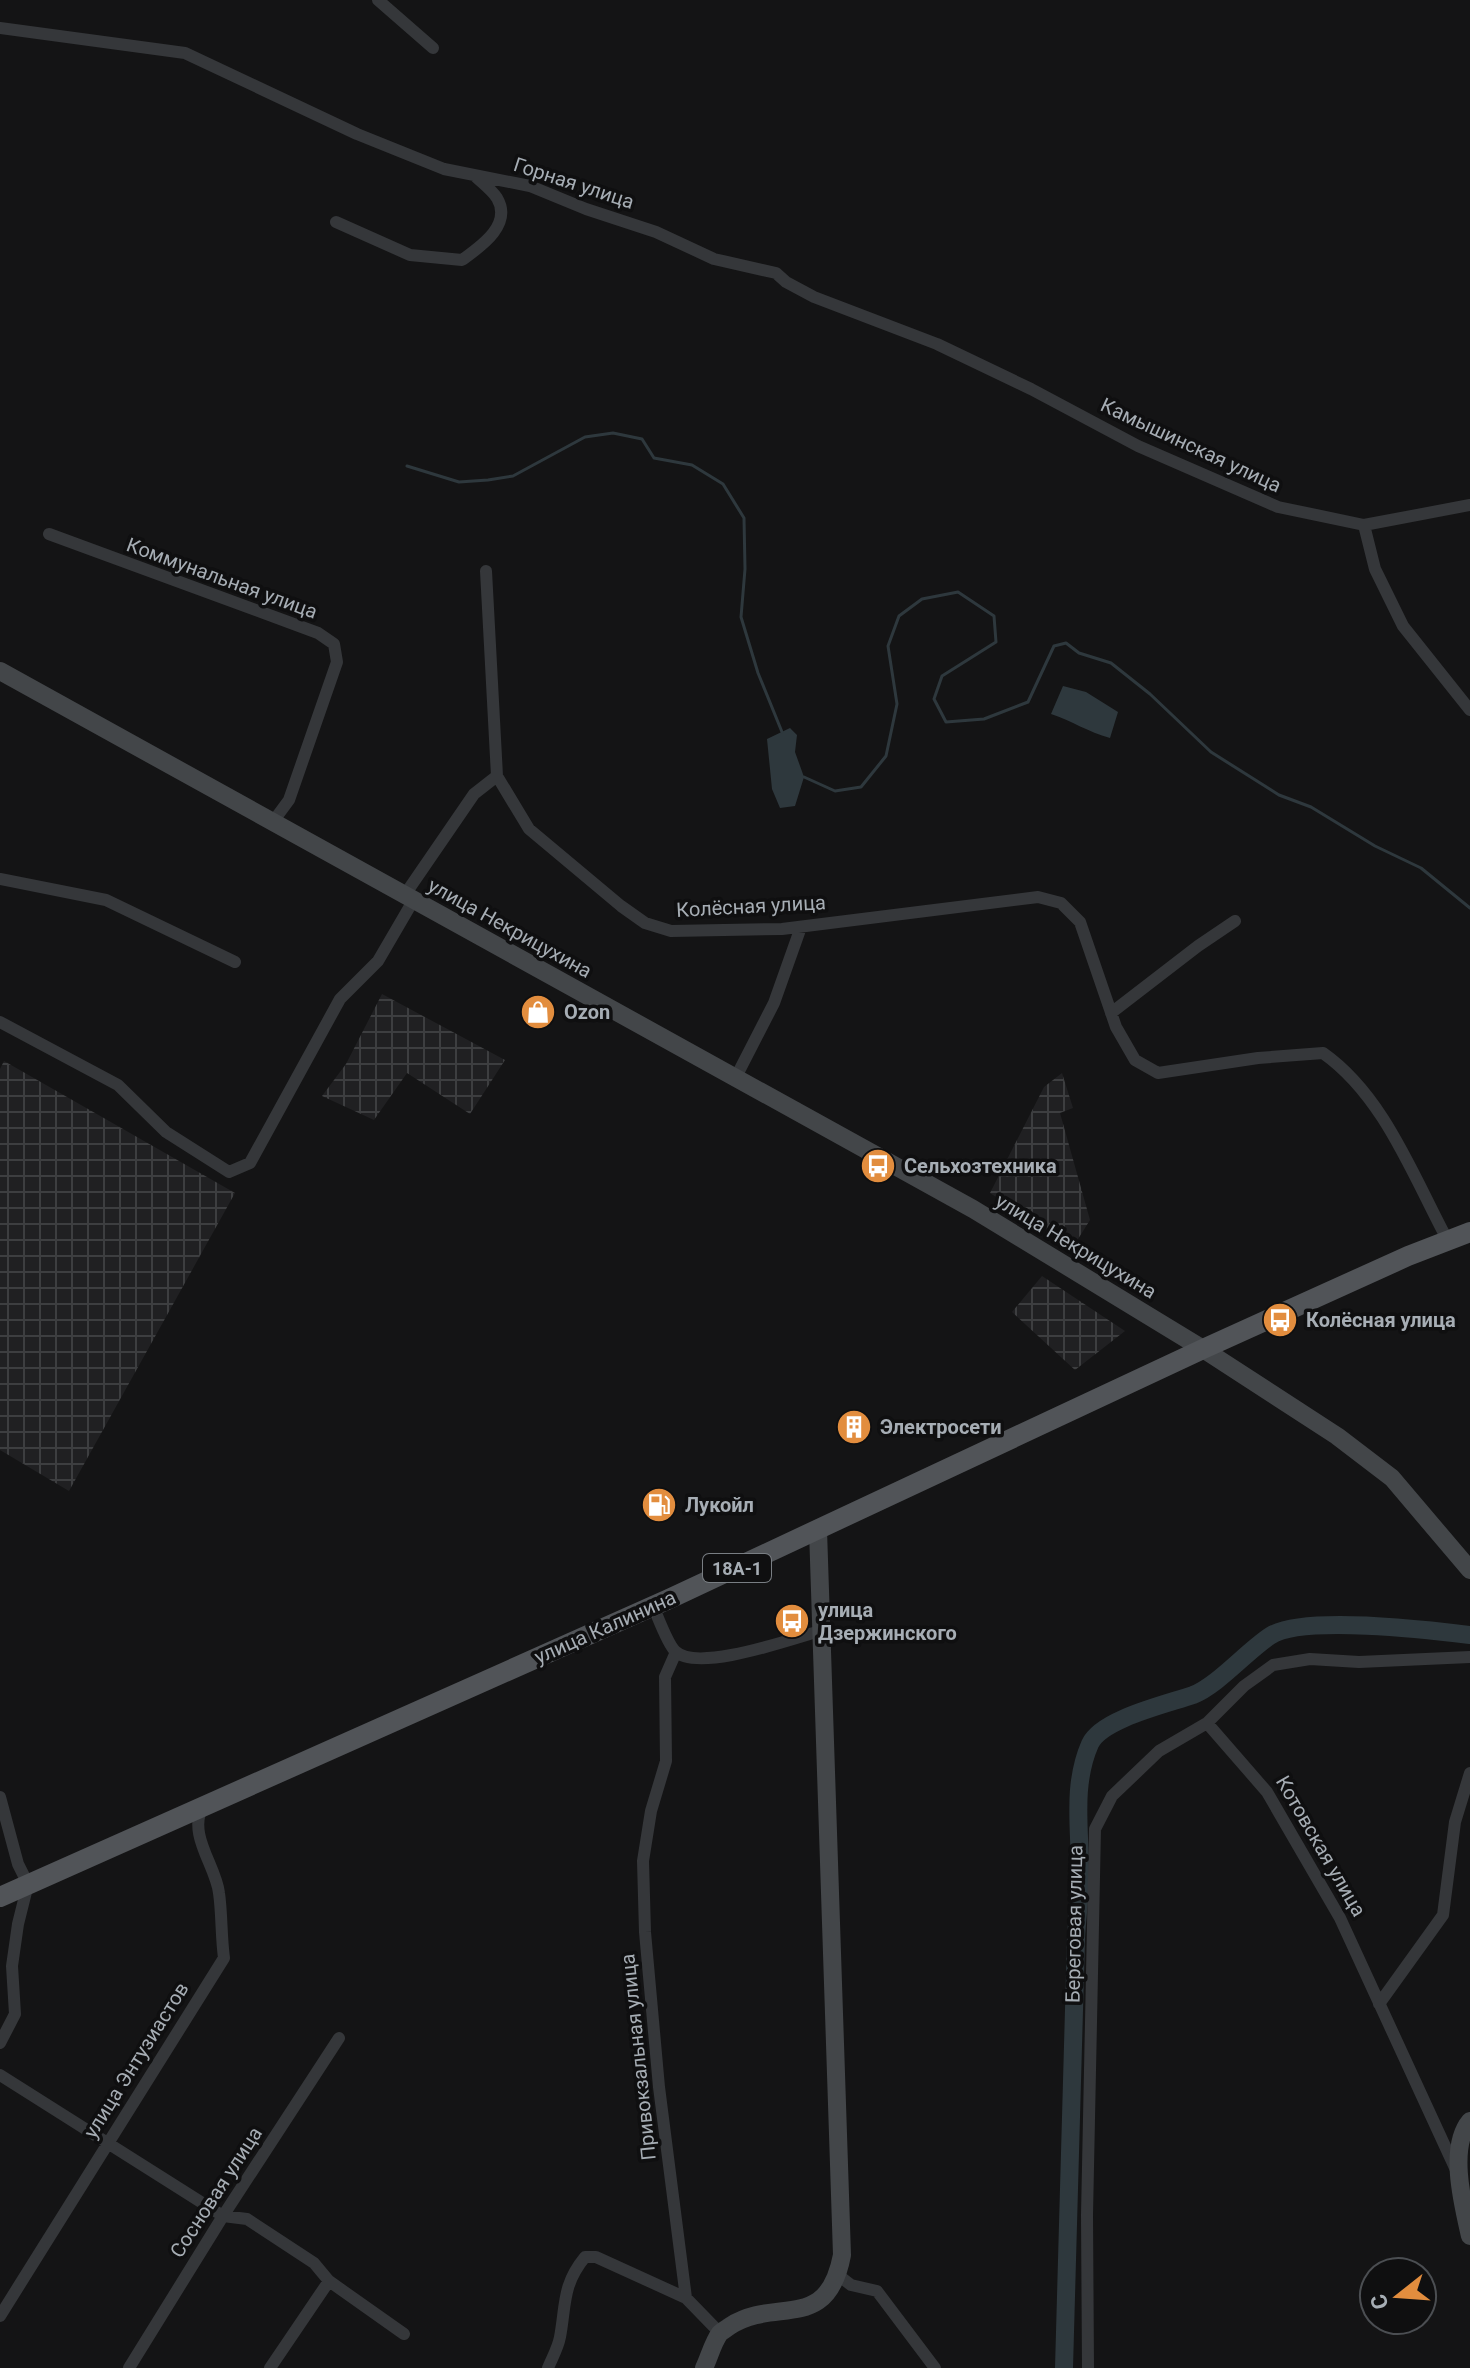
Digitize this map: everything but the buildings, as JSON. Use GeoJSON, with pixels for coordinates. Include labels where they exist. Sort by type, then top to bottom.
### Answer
{"type":"FeatureCollection","features":[{"type":"Feature","properties":{"kind":"main road","name":"улица Калинина"},"geometry":{"type":"LineString","coordinates":[[0,1897],[653,1606],[1203,1349],[1408,1256],[1470,1232]]}},
{"type":"Feature","properties":{"kind":"street"},"geometry":{"type":"LineString","coordinates":[[378,0],[433,48]]}},
{"type":"Feature","properties":{"kind":"street","name":"Горная улица"},"geometry":{"type":"LineString","coordinates":[[0,28],[185,53],[357,134],[444,169],[530,186],[586,209],[656,232],[714,259],[776,273],[814,297],[937,344],[1031,389]]}},
{"type":"Feature","properties":{"kind":"street"},"geometry":{"type":"LineString","coordinates":[[336,222],[410,255],[462,260],[491,238],[500,220],[498,200],[474,175]]}},
{"type":"Feature","properties":{"kind":"street","name":"Камышинская улица"},"geometry":{"type":"LineString","coordinates":[[1031,389],[1138,446],[1278,507],[1364,525]]}},
{"type":"Feature","properties":{"kind":"street"},"geometry":{"type":"LineString","coordinates":[[1470,505],[1364,525],[1375,569],[1403,626],[1470,710]]}},
{"type":"Feature","properties":{"kind":"street","name":"Коммунальная улица"},"geometry":{"type":"LineString","coordinates":[[49,534],[318,633],[334,644],[337,662],[318,718],[289,800],[272,823]]}},
{"type":"Feature","properties":{"kind":"street","name":"Колёсная улица"},"geometry":{"type":"LineString","coordinates":[[486,571],[497,776],[529,829],[645,923],[671,931],[801,927],[1038,897],[1061,903],[1080,922],[1111,1013],[1135,1060],[1158,1073],[1258,1058],[1323,1053],[1345,1068],[1374,1101],[1448,1241]]}},
{"type":"Feature","properties":{"kind":"street","name":"улица Некрицухина"},"geometry":{"type":"LineString","coordinates":[[0,671],[973,1209],[1203,1349],[1337,1436],[1392,1478],[1470,1570]]}},
{"type":"Feature","properties":{"kind":"street"},"geometry":{"type":"LineString","coordinates":[[0,1022],[118,1085],[166,1132],[229,1172],[250,1163],[340,999],[378,961],[409,898],[474,794],[497,776]]}},
{"type":"Feature","properties":{"kind":"street"},"geometry":{"type":"LineString","coordinates":[[0,879],[106,900],[235,962]]}},
{"type":"Feature","properties":{"kind":"street"},"geometry":{"type":"LineString","coordinates":[[1111,1013],[1235,921]]}},
{"type":"Feature","properties":{"kind":"street"},"geometry":{"type":"LineString","coordinates":[[736,1077],[774,1003],[801,927]]}},
{"type":"Feature","properties":{"kind":"street"},"geometry":{"type":"LineString","coordinates":[[704,2368],[720,2333],[739,2320],[795,2311],[822,2298],[835,2284],[842,2255],[818,1530]]}},
{"type":"Feature","properties":{"kind":"street"},"geometry":{"type":"LineString","coordinates":[[653,1606],[676,1652],[696,1660],[718,1658],[820,1631]]}},
{"type":"Feature","properties":{"kind":"street","name":"Привокзальная улица"},"geometry":{"type":"LineString","coordinates":[[676,1652],[665,1677],[666,1761],[651,1811],[643,1861],[645,1932],[659,2087],[686,2298]]}},
{"type":"Feature","properties":{"kind":"street","name":"Береговая улица"},"geometry":{"type":"LineString","coordinates":[[1088,2368],[1087,2215],[1095,1829],[1112,1796],[1159,1751],[1207,1723],[1244,1686],[1273,1665],[1310,1659],[1359,1662],[1470,1657]]}},
{"type":"Feature","properties":{"kind":"street","name":"Котовская улица"},"geometry":{"type":"LineString","coordinates":[[1207,1723],[1267,1792],[1340,1918],[1459,2176],[1470,2236]]}},
{"type":"Feature","properties":{"kind":"street"},"geometry":{"type":"LineString","coordinates":[[1379,2004],[1443,1915],[1455,1822],[1470,1773]]}},
{"type":"Feature","properties":{"kind":"street"},"geometry":{"type":"LineString","coordinates":[[0,1797],[18,1864],[28,1884],[12,1966],[15,2014],[0,2043]]}},
{"type":"Feature","properties":{"kind":"street","name":"улица Энтузиастов"},"geometry":{"type":"LineString","coordinates":[[0,2316],[224,1958],[219,1891],[202,1844],[199,1814],[203,1806]]}},
{"type":"Feature","properties":{"kind":"street"},"geometry":{"type":"LineString","coordinates":[[0,1988],[13,1982]]}},
{"type":"Feature","properties":{"kind":"street","name":"Сосновая улица"},"geometry":{"type":"LineString","coordinates":[[129,2368],[339,2038]]}},
{"type":"Feature","properties":{"kind":"street"},"geometry":{"type":"LineString","coordinates":[[0,2075],[223,2216],[247,2219],[314,2263],[329,2281],[404,2334]]}},
{"type":"Feature","properties":{"kind":"street","name":"Котовская улица"},"geometry":{"type":"LineString","coordinates":[[1459,2176],[1466,2125]]}},
{"type":"Feature","properties":{"kind":"street"},"geometry":{"type":"LineString","coordinates":[[548,2368],[560,2339],[562,2308],[574,2270],[585,2257],[596,2257],[686,2298],[720,2333]]}},
{"type":"Feature","properties":{"kind":"street"},"geometry":{"type":"LineString","coordinates":[[838,2275],[851,2285],[877,2291],[935,2368]]}},
{"type":"Feature","properties":{"kind":"street"},"geometry":{"type":"LineString","coordinates":[[270,2368],[329,2281]]}},
{"type":"Feature","properties":{"kind":"shaded area"},"geometry":{"type":"Polygon","coordinates":[[[1063,686],[1086,692],[1118,712],[1110,738],[1051,714],[1063,686]]]}},
{"type":"Feature","properties":{"kind":"shaded area"},"geometry":{"type":"Polygon","coordinates":[[[790,728],[797,735],[795,752],[804,777],[795,806],[780,808],[772,789],[767,739],[790,728]]]}},
{"type":"Feature","properties":{"kind":"shaded area"},"geometry":{"type":"Polygon","coordinates":[[[382,994],[505,1060],[470,1114],[407,1073],[374,1120],[322,1096],[346,1064],[382,994]]]}},
{"type":"Feature","properties":{"kind":"shaded area"},"geometry":{"type":"Polygon","coordinates":[[[4,1061],[235,1193],[69,1491],[0,1450],[0,1069],[4,1061]]]}},
{"type":"Feature","properties":{"kind":"shaded area"},"geometry":{"type":"Polygon","coordinates":[[[1062,1073],[1073,1108],[1060,1113],[1090,1220],[1073,1247],[990,1193],[1044,1087],[1062,1073]]]}},
{"type":"Feature","properties":{"kind":"shaded area"},"geometry":{"type":"Polygon","coordinates":[[[1042,1276],[1125,1331],[1075,1370],[1012,1312],[1042,1276]]]}},
{"type":"Feature","properties":{"kind":"waterway"},"geometry":{"type":"LineString","coordinates":[[407,466],[459,482],[513,476],[585,437],[613,433],[642,439],[654,458],[692,465],[723,484],[744,518],[745,569],[741,617],[758,673],[782,732]]}},
{"type":"Feature","properties":{"kind":"waterway"},"geometry":{"type":"LineString","coordinates":[[804,777],[835,791],[861,787],[886,756],[897,704],[888,646],[899,616],[922,599],[958,592],[994,616],[996,642],[942,676],[934,699],[946,722],[984,719],[1028,702],[1054,646],[1066,643],[1079,653],[1111,663],[1150,694],[1211,752],[1279,795],[1311,807],[1375,846],[1421,868],[1470,908]]}},
{"type":"Feature","properties":{"kind":"waterway"},"geometry":{"type":"LineString","coordinates":[[1064,2368],[1080,1879],[1078,1807],[1084,1759],[1090,1744],[1107,1727],[1121,1720],[1202,1690],[1261,1642],[1286,1630],[1336,1625],[1470,1635]]}},
{"type":"Feature","properties":{"kind":"place","name":"Ozon"},"geometry":{"type":"Point","coordinates":[538,1012]}},
{"type":"Feature","properties":{"kind":"place","name":"Сельхозтехника"},"geometry":{"type":"Point","coordinates":[878,1166]}},
{"type":"Feature","properties":{"kind":"place","name":"Колёсная улица"},"geometry":{"type":"Point","coordinates":[1280,1320]}},
{"type":"Feature","properties":{"kind":"place","name":"Электросети"},"geometry":{"type":"Point","coordinates":[854,1427]}},
{"type":"Feature","properties":{"kind":"place","name":"Лукойл"},"geometry":{"type":"Point","coordinates":[659,1505]}},
{"type":"Feature","properties":{"kind":"place","name":"улица Дзержинского"},"geometry":{"type":"Point","coordinates":[792,1621]}}]}
